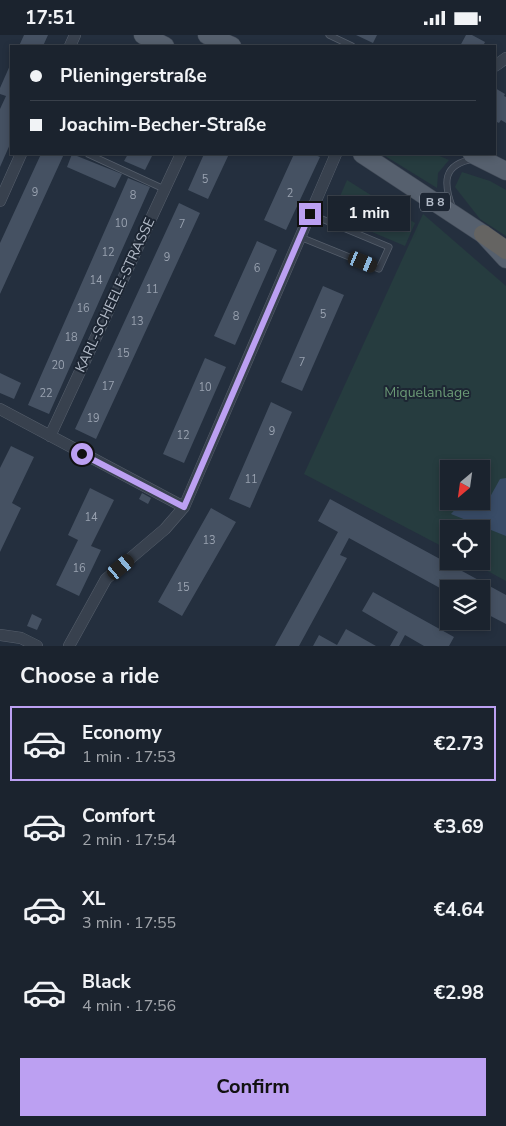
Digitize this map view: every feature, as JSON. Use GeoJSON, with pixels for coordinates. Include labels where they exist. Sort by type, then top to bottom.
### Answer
{"type":"FeatureCollection","features":[{"type":"Feature","properties":{"kind":"highway"},"geometry":{"type":"LineString","coordinates":[[483,234],[506,250]]}},
{"type":"Feature","properties":{"kind":"main road"},"geometry":{"type":"LineString","coordinates":[[143,35],[163,45]]}},
{"type":"Feature","properties":{"kind":"main road"},"geometry":{"type":"LineString","coordinates":[[207,35],[230,45]]}},
{"type":"Feature","properties":{"kind":"main road","name":"B 8"},"geometry":{"type":"LineString","coordinates":[[364,155],[483,234],[506,259]]}},
{"type":"Feature","properties":{"kind":"main road"},"geometry":{"type":"LineString","coordinates":[[477,156],[506,171]]}},
{"type":"Feature","properties":{"kind":"street"},"geometry":{"type":"LineString","coordinates":[[0,201],[22,155]]}},
{"type":"Feature","properties":{"kind":"street","name":"KARL-SCHEELE-STRASSE"},"geometry":{"type":"LineString","coordinates":[[50,436],[181,155]]}},
{"type":"Feature","properties":{"kind":"street"},"geometry":{"type":"LineString","coordinates":[[69,646],[106,579],[165,529],[184,507],[336,155]]}},
{"type":"Feature","properties":{"kind":"street"},"geometry":{"type":"LineString","coordinates":[[0,409],[184,507]]}},
{"type":"Feature","properties":{"kind":"street"},"geometry":{"type":"LineString","coordinates":[[0,635],[20,638],[37,646]]}},
{"type":"Feature","properties":{"kind":"lane"},"geometry":{"type":"LineString","coordinates":[[329,35],[350,45]]}},
{"type":"Feature","properties":{"kind":"lane"},"geometry":{"type":"LineString","coordinates":[[90,155],[164,189]]}},
{"type":"Feature","properties":{"kind":"lane"},"geometry":{"type":"LineString","coordinates":[[456,215],[446,182],[448,173],[457,164],[477,156]]}},
{"type":"Feature","properties":{"kind":"lane"},"geometry":{"type":"LineString","coordinates":[[300,237],[379,269],[389,247],[310,214]]}},
{"type":"Feature","properties":{"kind":"green space"},"geometry":{"type":"Polygon","coordinates":[[[384,155],[437,155],[449,160],[438,173],[437,188],[384,155]]]}},
{"type":"Feature","properties":{"kind":"green space"},"geometry":{"type":"Polygon","coordinates":[[[462,172],[490,181],[506,190],[506,236],[480,219],[455,187],[462,172]]]}},
{"type":"Feature","properties":{"kind":"green space"},"geometry":{"type":"Polygon","coordinates":[[[347,180],[415,223],[405,246],[332,215],[347,180]]]}},
{"type":"Feature","properties":{"kind":"green space","name":"Miquelanlage"},"geometry":{"type":"Polygon","coordinates":[[[423,214],[506,286],[506,581],[486,570],[490,570],[490,520],[440,520],[440,545],[304,474],[423,214]]]}},
{"type":"Feature","properties":{"kind":"water"},"geometry":{"type":"Polygon","coordinates":[[[506,478],[506,536],[490,530],[490,520],[466,520],[451,514],[455,510],[490,510],[490,497],[500,479],[506,478]]]}},
{"type":"Feature","properties":{"kind":"building"},"geometry":{"type":"Polygon","coordinates":[[[24,35],[48,35],[43,45],[19,45],[24,35]]]}},
{"type":"Feature","properties":{"kind":"building"},"geometry":{"type":"Polygon","coordinates":[[[356,35],[377,35],[373,43],[356,35]]]}},
{"type":"Feature","properties":{"kind":"building"},"geometry":{"type":"Polygon","coordinates":[[[466,35],[472,35],[485,42],[484,45],[461,45],[466,35]]]}},
{"type":"Feature","properties":{"kind":"building"},"geometry":{"type":"Polygon","coordinates":[[[10,65],[10,144],[0,167],[0,109],[6,96],[0,94],[0,88],[10,65]]]}},
{"type":"Feature","properties":{"kind":"building"},"geometry":{"type":"Polygon","coordinates":[[[496,89],[505,94],[504,96],[506,97],[506,123],[501,120],[499,123],[496,122],[496,89]]]}},
{"type":"Feature","properties":{"kind":"building"},"geometry":{"type":"Polygon","coordinates":[[[41,155],[64,155],[0,294],[0,243],[41,155]]]}},
{"type":"Feature","properties":{"kind":"building"},"geometry":{"type":"Polygon","coordinates":[[[72,155],[74,155],[122,174],[115,188],[67,167],[72,155]]]}},
{"type":"Feature","properties":{"kind":"building"},"geometry":{"type":"Polygon","coordinates":[[[127,155],[152,155],[145,170],[124,161],[127,155]]]}},
{"type":"Feature","properties":{"kind":"building"},"geometry":{"type":"Polygon","coordinates":[[[204,155],[229,155],[208,199],[188,190],[204,155]]]}},
{"type":"Feature","properties":{"kind":"building"},"geometry":{"type":"Polygon","coordinates":[[[294,155],[315,155],[320,157],[286,230],[264,220],[294,155]]]}},
{"type":"Feature","properties":{"kind":"building"},"geometry":{"type":"Polygon","coordinates":[[[128,178],[150,187],[49,414],[28,405],[128,178]]]}},
{"type":"Feature","properties":{"kind":"building"},"geometry":{"type":"Polygon","coordinates":[[[179,203],[200,213],[96,439],[75,429],[179,203]]]}},
{"type":"Feature","properties":{"kind":"building"},"geometry":{"type":"Polygon","coordinates":[[[257,241],[277,250],[235,345],[214,336],[257,241]]]}},
{"type":"Feature","properties":{"kind":"building"},"geometry":{"type":"Polygon","coordinates":[[[323,286],[344,295],[302,391],[281,382],[323,286]]]}},
{"type":"Feature","properties":{"kind":"building"},"geometry":{"type":"Polygon","coordinates":[[[205,358],[226,367],[184,463],[163,454],[205,358]]]}},
{"type":"Feature","properties":{"kind":"building"},"geometry":{"type":"Polygon","coordinates":[[[0,373],[21,383],[14,399],[0,393],[0,373]]]}},
{"type":"Feature","properties":{"kind":"building"},"geometry":{"type":"Polygon","coordinates":[[[271,402],[292,412],[250,508],[229,499],[271,402]]]}},
{"type":"Feature","properties":{"kind":"building"},"geometry":{"type":"Polygon","coordinates":[[[11,446],[34,457],[12,503],[21,508],[0,552],[0,468],[11,446]]]}},
{"type":"Feature","properties":{"kind":"building"},"geometry":{"type":"Polygon","coordinates":[[[90,488],[114,500],[91,546],[101,550],[79,596],[56,585],[78,540],[68,535],[90,488]]]}},
{"type":"Feature","properties":{"kind":"building"},"geometry":{"type":"Polygon","coordinates":[[[142,493],[151,498],[148,504],[139,499],[142,493]]]}},
{"type":"Feature","properties":{"kind":"building"},"geometry":{"type":"Polygon","coordinates":[[[330,499],[440,559],[440,570],[460,570],[478,580],[440,580],[440,588],[349,538],[340,555],[347,558],[299,646],[275,646],[338,532],[318,521],[330,499]]]}},
{"type":"Feature","properties":{"kind":"building"},"geometry":{"type":"Polygon","coordinates":[[[211,508],[236,522],[182,616],[158,602],[211,508]]]}},
{"type":"Feature","properties":{"kind":"building"},"geometry":{"type":"Polygon","coordinates":[[[490,586],[506,595],[506,624],[490,616],[490,586]]]}},
{"type":"Feature","properties":{"kind":"building"},"geometry":{"type":"Polygon","coordinates":[[[373,592],[454,637],[449,646],[424,646],[405,635],[399,646],[390,646],[398,632],[362,611],[373,592]]]}},
{"type":"Feature","properties":{"kind":"building"},"geometry":{"type":"Polygon","coordinates":[[[32,614],[42,619],[37,630],[27,626],[32,614]]]}},
{"type":"Feature","properties":{"kind":"building"},"geometry":{"type":"Polygon","coordinates":[[[346,629],[376,646],[313,646],[319,635],[337,645],[346,629]]]}},
{"type":"Feature","properties":{"kind":"route"},"geometry":{"type":"LineString","coordinates":[[82,454],[184,507],[310,214]]}}]}
